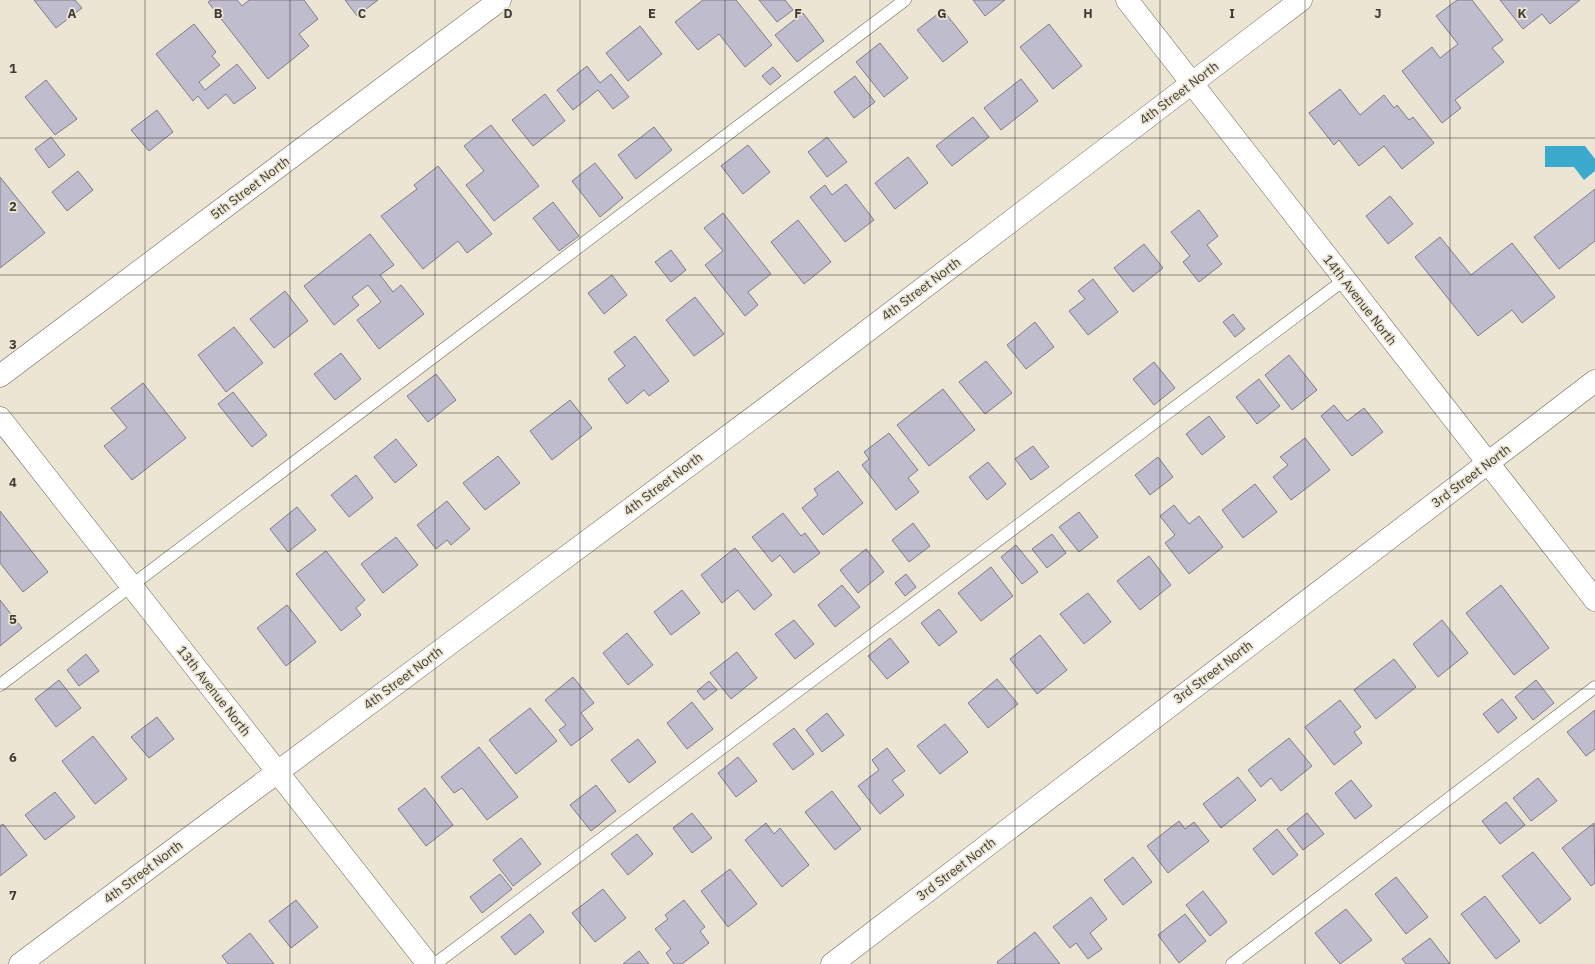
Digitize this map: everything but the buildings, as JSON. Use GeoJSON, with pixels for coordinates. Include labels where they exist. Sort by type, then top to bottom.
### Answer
{"type":"FeatureCollection","features":[{"type":"Feature","properties":{"kind":"street","name":"5th Street North"},"geometry":{"type":"LineString","coordinates":[[0,376],[500,0]]}},
{"type":"Feature","properties":{"kind":"street","name":"14th Avenue North"},"geometry":{"type":"LineString","coordinates":[[1127,0],[1595,600]]}},
{"type":"Feature","properties":{"kind":"street","name":"4th Street North"},"geometry":{"type":"LineString","coordinates":[[20,964],[774,402],[1301,0]]}},
{"type":"Feature","properties":{"kind":"street","name":"3rd Street North"},"geometry":{"type":"LineString","coordinates":[[832,964],[1595,381]]}},
{"type":"Feature","properties":{"kind":"street","name":"13th Avenue North"},"geometry":{"type":"LineString","coordinates":[[0,418],[428,964]]}},
{"type":"Feature","properties":{"kind":"lane"},"geometry":{"type":"LineString","coordinates":[[0,684],[905,0]]}},
{"type":"Feature","properties":{"kind":"lane"},"geometry":{"type":"LineString","coordinates":[[435,964],[1344,280]]}},
{"type":"Feature","properties":{"kind":"lane"},"geometry":{"type":"LineString","coordinates":[[1232,964],[1595,687]]}},
{"type":"Feature","properties":{"kind":"water"},"geometry":{"type":"Polygon","coordinates":[[[1545,146],[1585,146],[1595,159],[1595,171],[1584,180],[1574,167],[1545,167],[1545,146]]]}}]}
